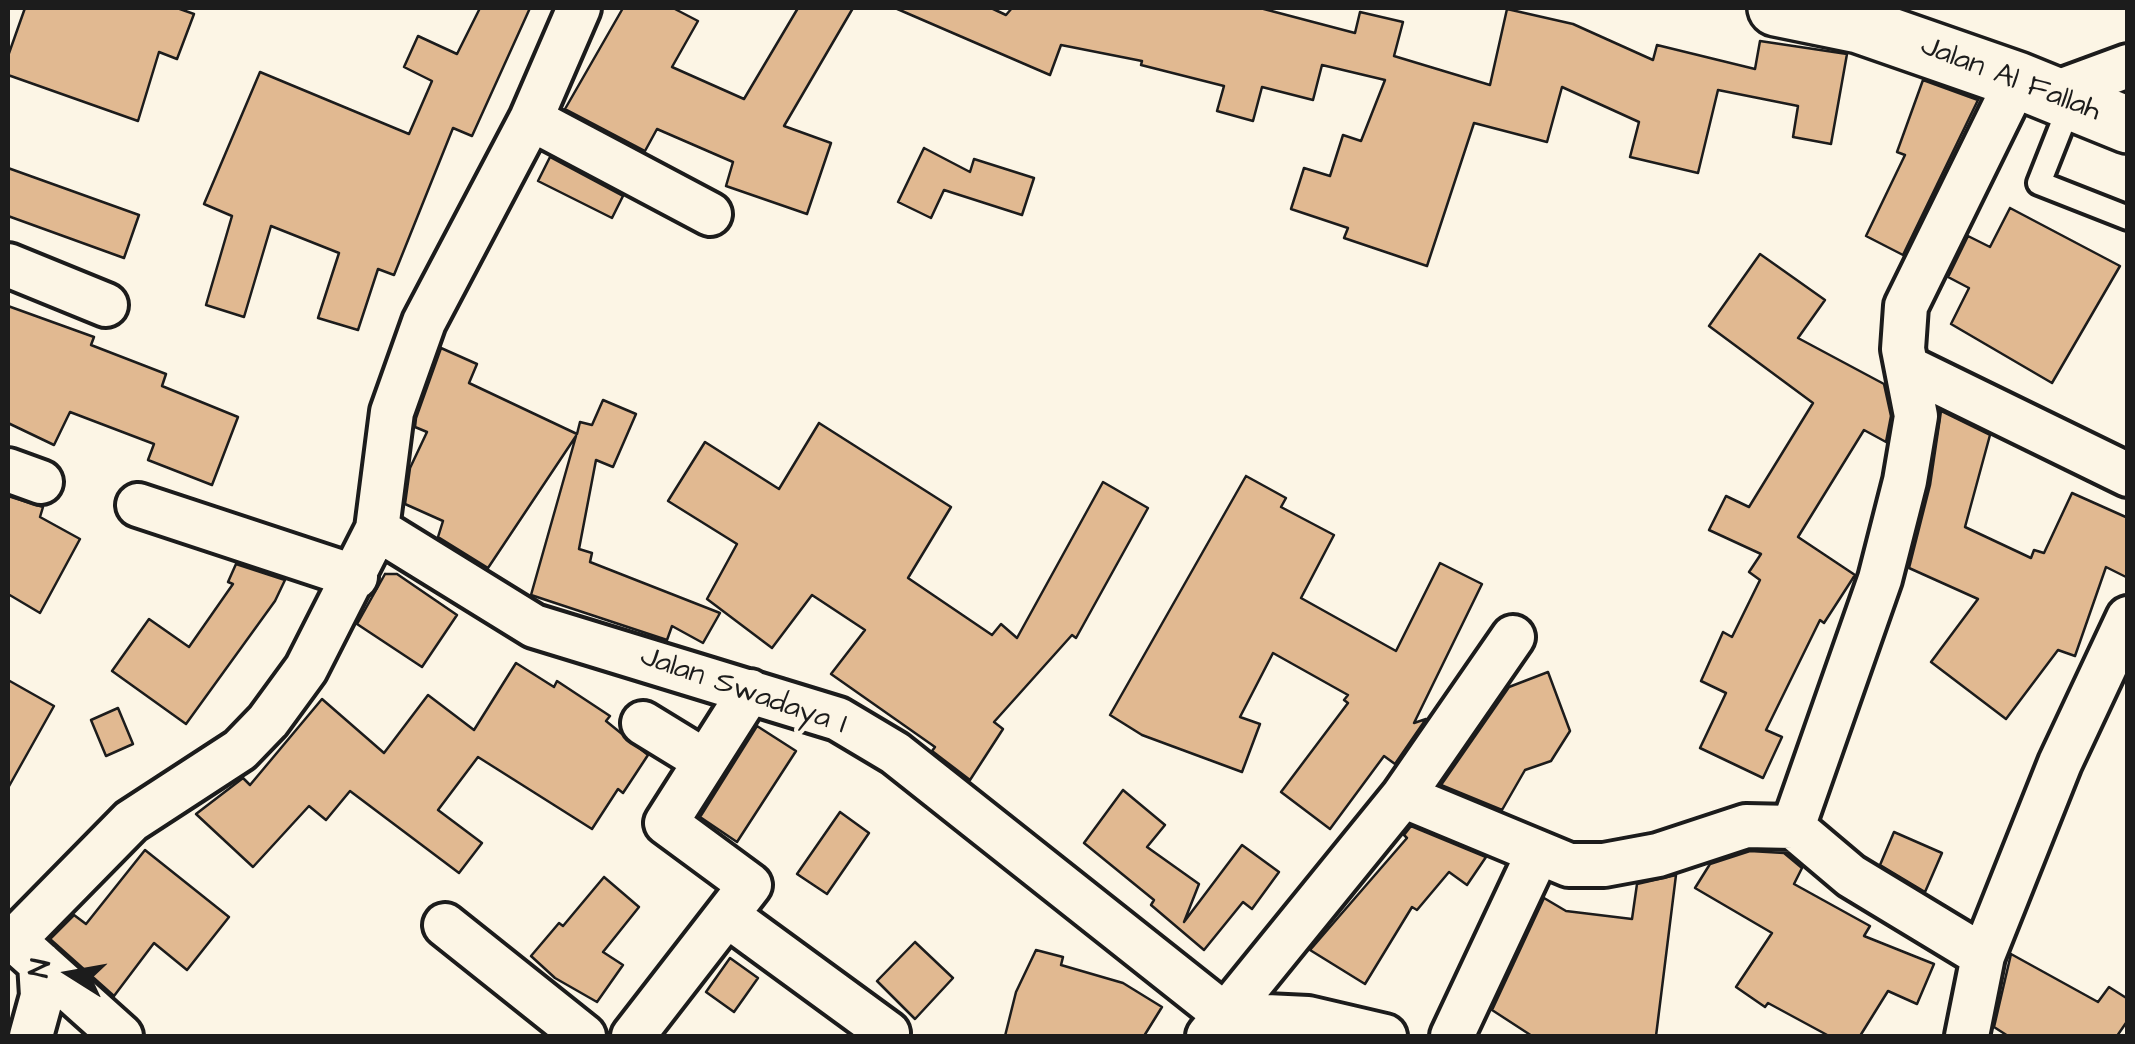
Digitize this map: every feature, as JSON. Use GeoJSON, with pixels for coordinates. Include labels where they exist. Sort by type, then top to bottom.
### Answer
{"type":"FeatureCollection","features":[{"type":"Feature","properties":{"kind":"street"},"geometry":{"type":"LineString","coordinates":[[21,948],[131,821],[224,761],[268,721],[306,669],[356,577],[376,529],[385,447],[406,366],[424,322],[532,119],[580,8]]}},
{"type":"Feature","properties":{"kind":"street","name":"Jalan Al Fallah"},"geometry":{"type":"LineString","coordinates":[[1776,8],[1862,16],[2128,125]]}},
{"type":"Feature","properties":{"kind":"street"},"geometry":{"type":"LineString","coordinates":[[1794,826],[1880,579],[1901,497],[1916,416],[1903,341],[1913,287],[2046,92],[2128,66]]}},
{"type":"Feature","properties":{"kind":"street"},"geometry":{"type":"LineString","coordinates":[[532,119],[710,214]]}},
{"type":"Feature","properties":{"kind":"street"},"geometry":{"type":"LineString","coordinates":[[8,265],[106,305]]}},
{"type":"Feature","properties":{"kind":"street"},"geometry":{"type":"LineString","coordinates":[[1907,368],[2128,475]]}},
{"type":"Feature","properties":{"kind":"street"},"geometry":{"type":"LineString","coordinates":[[138,505],[356,577]]}},
{"type":"Feature","properties":{"kind":"street","name":"Jalan Swadaya I"},"geometry":{"type":"LineString","coordinates":[[376,529],[534,626],[838,719],[894,753],[1216,1025]]}},
{"type":"Feature","properties":{"kind":"street"},"geometry":{"type":"LineString","coordinates":[[1966,1036],[1983,956],[2060,762],[2128,618]]}},
{"type":"Feature","properties":{"kind":"street"},"geometry":{"type":"LineString","coordinates":[[1216,1025],[1241,1000],[1402,796],[1513,638]]}},
{"type":"Feature","properties":{"kind":"street"},"geometry":{"type":"LineString","coordinates":[[633,1036],[750,886],[666,822],[750,691]]}},
{"type":"Feature","properties":{"kind":"street"},"geometry":{"type":"LineString","coordinates":[[644,723],[706,761]]}},
{"type":"Feature","properties":{"kind":"street"},"geometry":{"type":"LineString","coordinates":[[1402,796],[1569,865],[1604,865],[1658,855],[1746,826],[1794,826],[1851,876],[1983,956]]}},
{"type":"Feature","properties":{"kind":"street"},"geometry":{"type":"LineString","coordinates":[[1452,1036],[1537,855]]}},
{"type":"Feature","properties":{"kind":"street"},"geometry":{"type":"LineString","coordinates":[[728,916],[888,1033]]}},
{"type":"Feature","properties":{"kind":"street"},"geometry":{"type":"LineString","coordinates":[[445,925],[584,1036]]}},
{"type":"Feature","properties":{"kind":"street"},"geometry":{"type":"LineString","coordinates":[[21,948],[42,996],[30,1036]]}},
{"type":"Feature","properties":{"kind":"street"},"geometry":{"type":"LineString","coordinates":[[21,948],[121,1036]]}},
{"type":"Feature","properties":{"kind":"street"},"geometry":{"type":"LineString","coordinates":[[1216,1025],[1308,1018],[1384,1036]]}},
{"type":"Feature","properties":{"kind":"lane"},"geometry":{"type":"LineString","coordinates":[[2046,92],[2039,182],[2128,218]]}},
{"type":"Feature","properties":{"kind":"building"},"geometry":{"type":"Polygon","coordinates":[[[25,8],[177,8],[194,14],[177,59],[159,52],[138,121],[8,75],[8,56],[25,8]]]}},
{"type":"Feature","properties":{"kind":"building"},"geometry":{"type":"Polygon","coordinates":[[[480,8],[530,8],[472,136],[453,128],[394,275],[378,269],[358,330],[318,318],[339,253],[271,226],[244,317],[206,305],[232,216],[204,204],[260,72],[409,134],[432,81],[404,67],[418,36],[457,54],[480,8]]]}},
{"type":"Feature","properties":{"kind":"building"},"geometry":{"type":"Polygon","coordinates":[[[623,8],[673,8],[698,21],[672,67],[744,99],[798,8],[853,8],[784,126],[831,143],[807,214],[726,186],[733,162],[657,129],[645,151],[565,109],[623,8]]]}},
{"type":"Feature","properties":{"kind":"building"},"geometry":{"type":"Polygon","coordinates":[[[895,8],[991,8],[1006,15],[1012,8],[1260,8],[1355,33],[1360,12],[1403,22],[1394,56],[1490,85],[1507,9],[1573,24],[1653,60],[1657,45],[1755,69],[1760,41],[1847,54],[1831,144],[1793,137],[1798,106],[1718,90],[1698,173],[1630,157],[1639,122],[1562,87],[1547,142],[1474,123],[1427,266],[1344,238],[1348,228],[1291,209],[1304,168],[1330,176],[1343,135],[1361,141],[1385,80],[1322,65],[1313,100],[1262,87],[1253,121],[1217,111],[1224,86],[1141,65],[1142,61],[1061,45],[1050,75],[895,8]]]}},
{"type":"Feature","properties":{"kind":"building"},"geometry":{"type":"Polygon","coordinates":[[[1923,80],[1978,100],[1903,255],[1866,236],[1905,155],[1897,152],[1923,80]]]}},
{"type":"Feature","properties":{"kind":"building"},"geometry":{"type":"Polygon","coordinates":[[[924,148],[970,172],[974,159],[1034,178],[1022,215],[944,190],[931,218],[898,202],[924,148]]]}},
{"type":"Feature","properties":{"kind":"building"},"geometry":{"type":"Polygon","coordinates":[[[550,157],[623,196],[612,218],[538,181],[550,157]]]}},
{"type":"Feature","properties":{"kind":"building"},"geometry":{"type":"Polygon","coordinates":[[[8,168],[139,215],[124,258],[8,216],[8,168]]]}},
{"type":"Feature","properties":{"kind":"building"},"geometry":{"type":"Polygon","coordinates":[[[2010,208],[2120,266],[2052,383],[1951,324],[1969,288],[1948,277],[1968,236],[1990,247],[2010,208]]]}},
{"type":"Feature","properties":{"kind":"building"},"geometry":{"type":"Polygon","coordinates":[[[1760,254],[1825,300],[1798,338],[1884,384],[1891,416],[1886,442],[1864,430],[1798,537],[1855,575],[1824,623],[1820,620],[1766,730],[1782,737],[1763,778],[1700,748],[1726,693],[1701,681],[1723,632],[1732,637],[1760,580],[1749,572],[1761,554],[1709,530],[1726,496],[1749,507],[1813,403],[1709,326],[1760,254]]]}},
{"type":"Feature","properties":{"kind":"building"},"geometry":{"type":"Polygon","coordinates":[[[8,306],[94,337],[91,345],[166,374],[162,386],[238,417],[212,485],[148,460],[154,444],[70,412],[54,445],[8,423],[8,306]]]}},
{"type":"Feature","properties":{"kind":"building"},"geometry":{"type":"Polygon","coordinates":[[[441,348],[477,364],[469,383],[577,434],[580,422],[592,425],[603,400],[636,414],[613,467],[596,460],[579,549],[592,553],[590,562],[720,613],[703,643],[672,626],[667,640],[531,595],[576,436],[488,568],[438,537],[443,521],[405,504],[410,468],[427,432],[415,427],[416,418],[441,348]]]}},
{"type":"Feature","properties":{"kind":"building"},"geometry":{"type":"Polygon","coordinates":[[[1941,411],[1990,435],[1965,527],[2031,558],[2034,550],[2044,553],[2072,493],[2128,518],[2128,578],[2106,567],[2075,656],[2058,650],[2006,719],[1931,662],[1978,599],[1909,568],[1930,485],[1941,411]]]}},
{"type":"Feature","properties":{"kind":"building"},"geometry":{"type":"Polygon","coordinates":[[[819,423],[951,507],[908,578],[992,635],[1001,624],[1017,638],[1103,482],[1148,508],[1076,638],[1072,635],[994,722],[1003,729],[970,780],[932,751],[935,747],[831,674],[865,630],[812,595],[772,648],[707,599],[737,544],[668,501],[705,442],[779,489],[819,423]]]}},
{"type":"Feature","properties":{"kind":"building"},"geometry":{"type":"Polygon","coordinates":[[[1246,476],[1286,498],[1281,507],[1334,535],[1301,598],[1396,651],[1440,563],[1482,584],[1414,723],[1426,719],[1395,764],[1384,756],[1330,829],[1281,792],[1348,703],[1344,700],[1348,695],[1273,653],[1240,717],[1260,724],[1242,772],[1142,735],[1110,715],[1246,476]]]}},
{"type":"Feature","properties":{"kind":"building"},"geometry":{"type":"Polygon","coordinates":[[[8,496],[43,507],[40,517],[80,539],[40,613],[8,594],[8,496]]]}},
{"type":"Feature","properties":{"kind":"building"},"geometry":{"type":"Polygon","coordinates":[[[236,564],[285,580],[275,601],[186,724],[112,671],[149,619],[189,647],[233,584],[228,582],[236,564]]]}},
{"type":"Feature","properties":{"kind":"building"},"geometry":{"type":"Polygon","coordinates":[[[385,574],[397,574],[457,615],[422,667],[357,624],[385,574]]]}},
{"type":"Feature","properties":{"kind":"building"},"geometry":{"type":"Polygon","coordinates":[[[516,663],[554,687],[557,681],[610,716],[606,721],[648,755],[623,793],[618,789],[592,829],[478,757],[438,810],[482,843],[459,873],[350,791],[326,820],[309,806],[253,867],[196,814],[243,778],[250,785],[322,699],[384,753],[428,695],[474,730],[516,663]]]}},
{"type":"Feature","properties":{"kind":"building"},"geometry":{"type":"Polygon","coordinates":[[[1548,672],[1570,731],[1551,761],[1525,770],[1502,810],[1441,785],[1509,687],[1548,672]]]}},
{"type":"Feature","properties":{"kind":"building"},"geometry":{"type":"Polygon","coordinates":[[[8,680],[54,706],[8,788],[8,680]]]}},
{"type":"Feature","properties":{"kind":"building"},"geometry":{"type":"Polygon","coordinates":[[[118,708],[133,744],[106,756],[91,720],[118,708]]]}},
{"type":"Feature","properties":{"kind":"building"},"geometry":{"type":"Polygon","coordinates":[[[757,726],[796,751],[737,842],[700,817],[757,726]]]}},
{"type":"Feature","properties":{"kind":"building"},"geometry":{"type":"Polygon","coordinates":[[[1123,790],[1165,825],[1147,847],[1199,884],[1184,922],[1242,845],[1279,872],[1252,909],[1243,902],[1204,950],[1151,905],[1154,900],[1084,843],[1123,790]]]}},
{"type":"Feature","properties":{"kind":"building"},"geometry":{"type":"Polygon","coordinates":[[[840,812],[869,833],[827,894],[797,874],[840,812]]]}},
{"type":"Feature","properties":{"kind":"building"},"geometry":{"type":"Polygon","coordinates":[[[1411,826],[1486,857],[1467,885],[1449,872],[1417,910],[1412,907],[1365,984],[1310,950],[1407,838],[1404,835],[1411,826]]]}},
{"type":"Feature","properties":{"kind":"building"},"geometry":{"type":"Polygon","coordinates":[[[1894,832],[1942,853],[1925,892],[1880,865],[1894,832]]]}},
{"type":"Feature","properties":{"kind":"building"},"geometry":{"type":"Polygon","coordinates":[[[145,850],[229,917],[187,970],[154,943],[114,996],[50,939],[74,915],[86,924],[145,850]]]}},
{"type":"Feature","properties":{"kind":"building"},"geometry":{"type":"Polygon","coordinates":[[[1750,851],[1784,853],[1802,868],[1794,884],[1870,926],[1864,936],[1934,964],[1917,1004],[1888,991],[1860,1036],[1829,1036],[1768,1003],[1765,1007],[1736,987],[1772,933],[1695,888],[1710,864],[1750,851]]]}},
{"type":"Feature","properties":{"kind":"building"},"geometry":{"type":"Polygon","coordinates":[[[1676,875],[1656,1036],[1532,1036],[1492,1010],[1544,898],[1566,911],[1632,919],[1637,884],[1676,875]]]}},
{"type":"Feature","properties":{"kind":"building"},"geometry":{"type":"Polygon","coordinates":[[[604,877],[639,907],[603,952],[623,965],[597,1002],[555,978],[531,956],[559,923],[563,926],[604,877]]]}},
{"type":"Feature","properties":{"kind":"building"},"geometry":{"type":"Polygon","coordinates":[[[915,942],[953,978],[915,1019],[877,981],[915,942]]]}},
{"type":"Feature","properties":{"kind":"building"},"geometry":{"type":"Polygon","coordinates":[[[1036,950],[1063,957],[1061,965],[1123,983],[1162,1007],[1144,1036],[1005,1036],[1016,992],[1036,950]]]}},
{"type":"Feature","properties":{"kind":"building"},"geometry":{"type":"Polygon","coordinates":[[[2011,954],[2098,1002],[2109,987],[2128,999],[2128,1020],[2117,1036],[2008,1036],[1994,1027],[2011,954]]]}},
{"type":"Feature","properties":{"kind":"building"},"geometry":{"type":"Polygon","coordinates":[[[730,958],[758,978],[734,1012],[706,992],[730,958]]]}}]}
